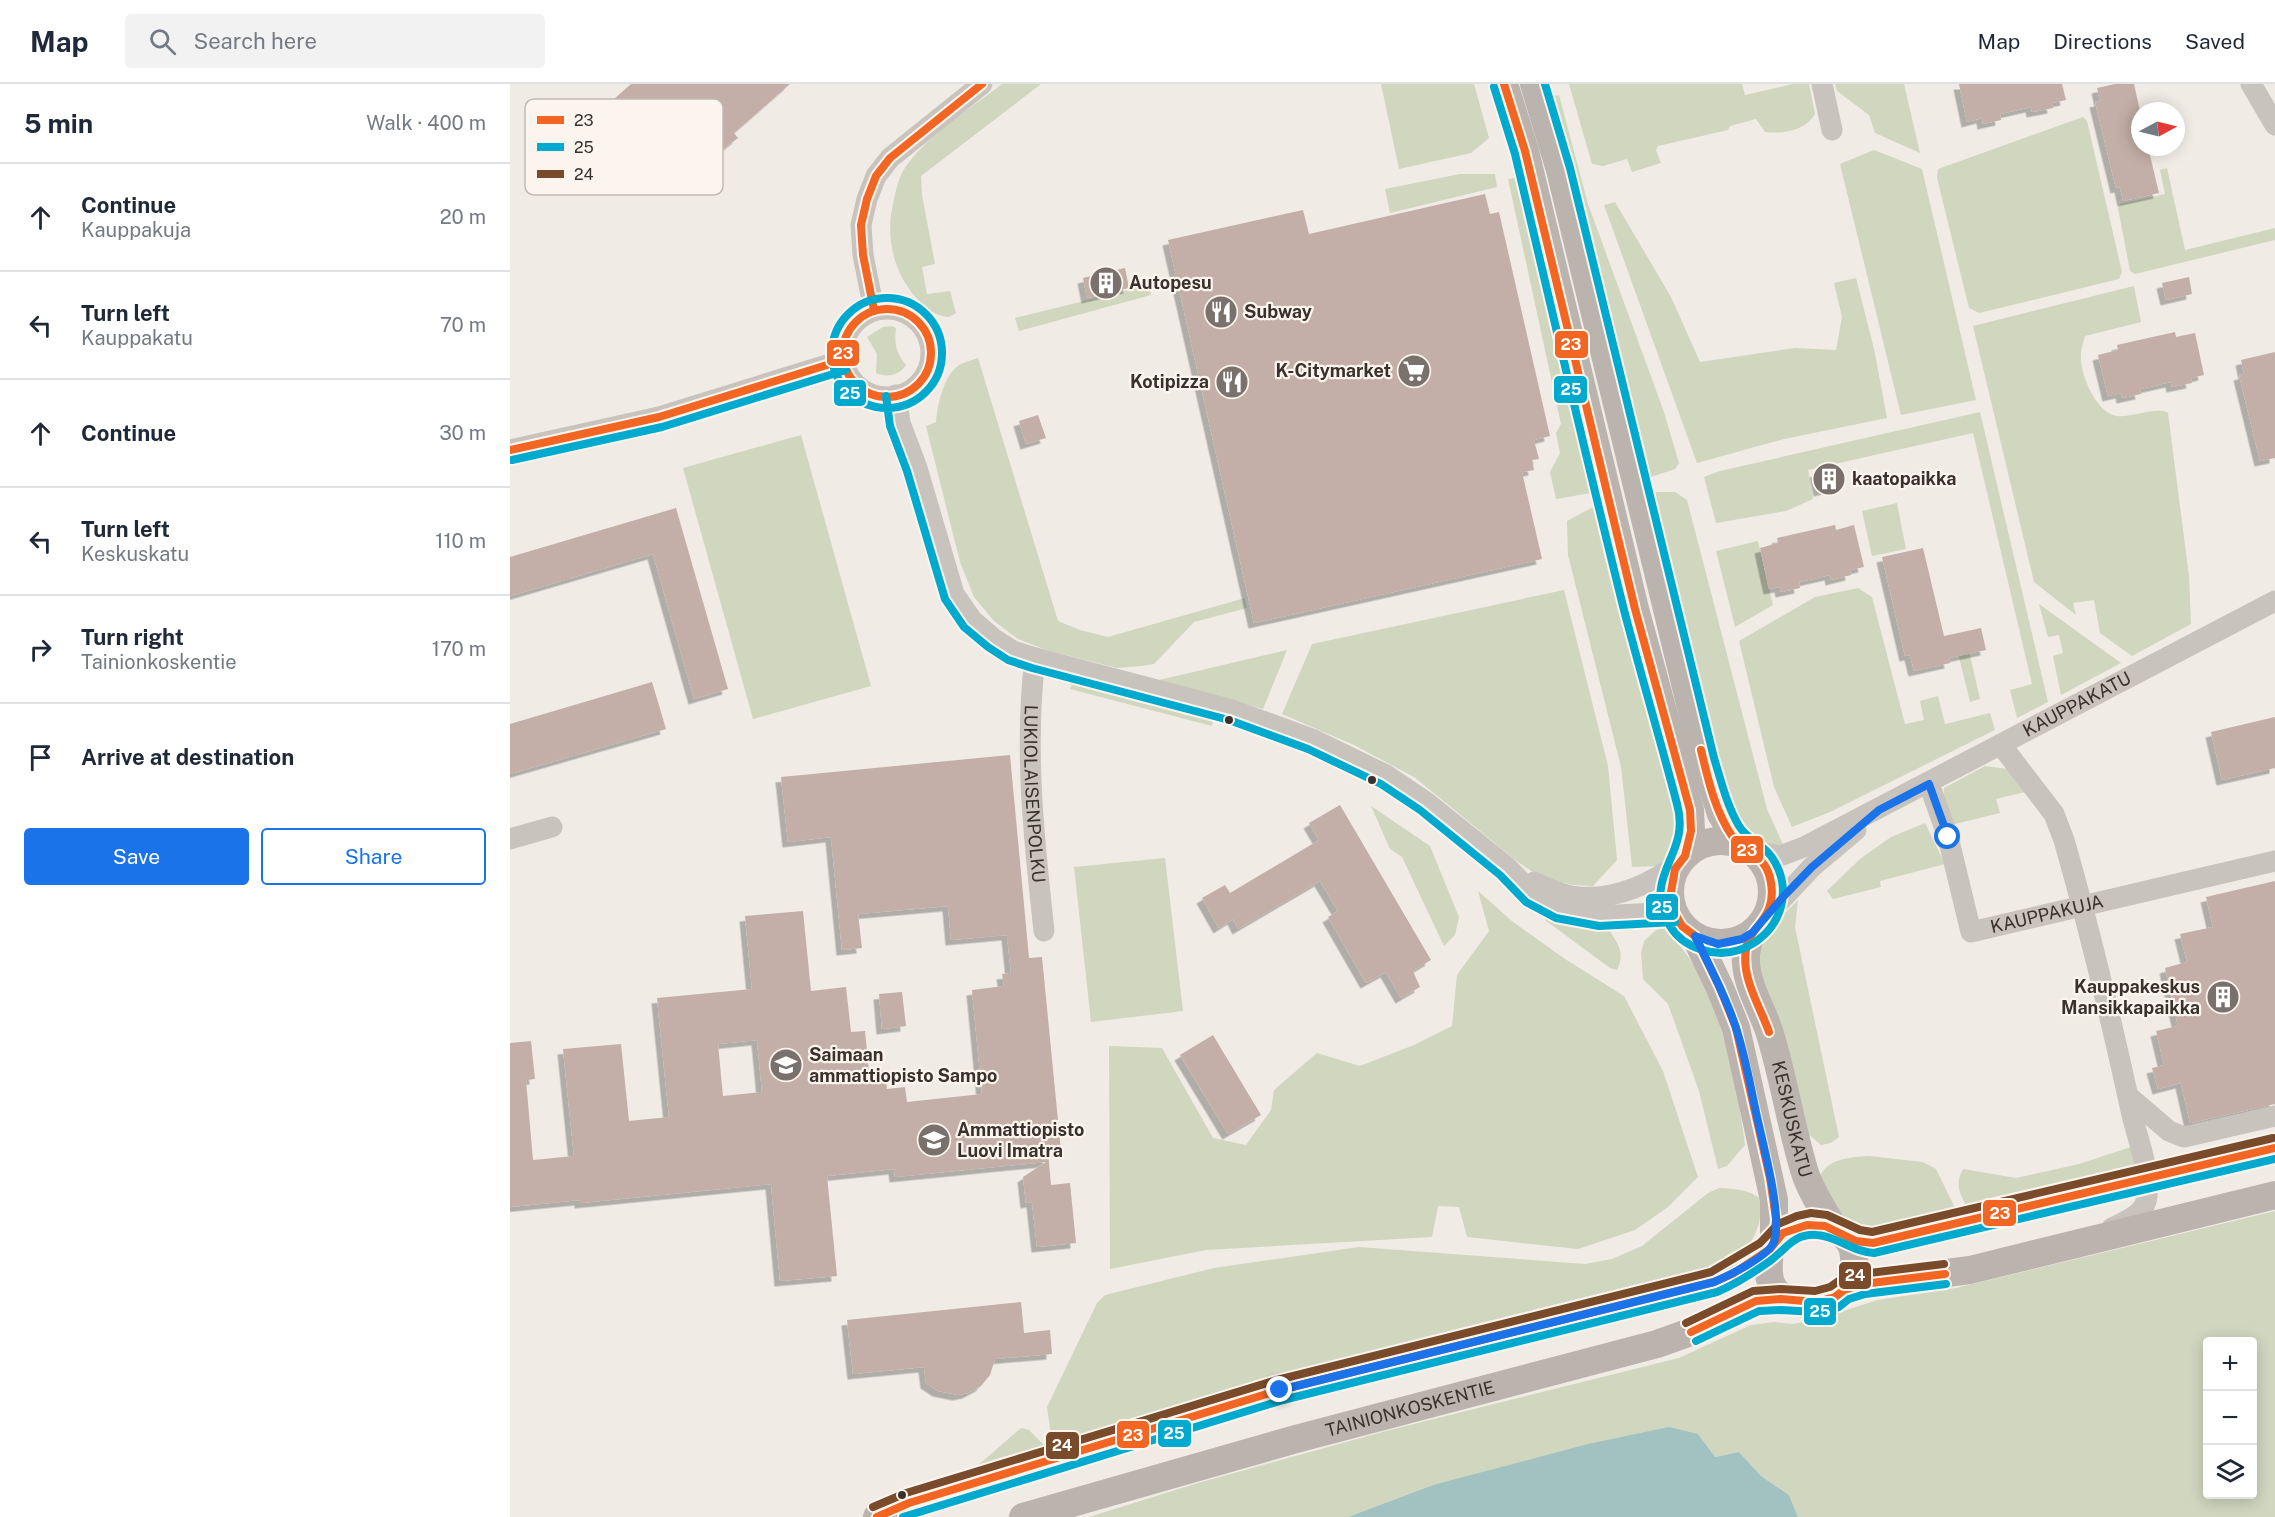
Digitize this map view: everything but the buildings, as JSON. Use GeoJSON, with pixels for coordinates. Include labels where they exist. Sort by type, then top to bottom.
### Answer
{"type":"FeatureCollection","features":[{"type":"Feature","properties":{"kind":"main road"},"geometry":{"type":"LineString","coordinates":[[1504,84],[1525,151],[1635,609],[1690,810],[1691,831],[1683,859]]}},
{"type":"Feature","properties":{"kind":"main road"},"geometry":{"type":"LineString","coordinates":[[1534,84],[1560,170],[1704,761],[1721,814],[1746,848],[1766,867],[1770,876],[1772,896],[1759,925],[1742,939],[1724,943],[1706,941],[1695,936],[1682,926],[1674,912],[1670,898],[1671,883],[1676,868],[1696,847],[1710,842],[1725,841],[1746,848]]}},
{"type":"Feature","properties":{"kind":"main road","name":"KESKUSKATU"},"geometry":{"type":"LineString","coordinates":[[1759,925],[1746,949],[1746,967],[1771,1036],[1806,1174],[1815,1197],[1840,1233]]}},
{"type":"Feature","properties":{"kind":"main road","name":"KESKUSKATU"},"geometry":{"type":"LineString","coordinates":[[1695,936],[1736,1028],[1774,1200],[1772,1245]]}},
{"type":"Feature","properties":{"kind":"main road"},"geometry":{"type":"LineString","coordinates":[[877,1517],[909,1503],[1280,1390],[1714,1282],[1734,1273],[1794,1227],[1817,1224],[1856,1241],[1873,1242],[2275,1148]]}},
{"type":"Feature","properties":{"kind":"main road"},"geometry":{"type":"LineString","coordinates":[[1844,1290],[1863,1284],[1970,1270],[2275,1195]]}},
{"type":"Feature","properties":{"kind":"main road"},"geometry":{"type":"LineString","coordinates":[[1772,1245],[1770,1279],[1775,1290],[1782,1296],[1807,1303],[1826,1300],[1836,1297],[1844,1290],[1851,1277],[1854,1258],[1851,1246],[1840,1233]]}},
{"type":"Feature","properties":{"kind":"main road","name":"TAINIONKOSKENTIE"},"geometry":{"type":"LineString","coordinates":[[1023,1517],[1296,1439],[1657,1344],[1685,1334],[1756,1301],[1793,1300]]}},
{"type":"Feature","properties":{"kind":"street"},"geometry":{"type":"LineString","coordinates":[[874,310],[863,255],[861,225],[867,199],[876,176],[890,158],[982,84]]}},
{"type":"Feature","properties":{"kind":"street"},"geometry":{"type":"LineString","coordinates":[[1822,84],[1832,130]]}},
{"type":"Feature","properties":{"kind":"street"},"geometry":{"type":"LineString","coordinates":[[2251,84],[2275,125]]}},
{"type":"Feature","properties":{"kind":"street"},"geometry":{"type":"LineString","coordinates":[[892,308],[908,314],[922,325],[930,340],[931,358],[926,375],[914,388],[896,395],[880,397],[864,391],[850,379],[843,360],[843,346],[848,330],[859,318],[874,310],[892,308]]}},
{"type":"Feature","properties":{"kind":"street"},"geometry":{"type":"LineString","coordinates":[[510,450],[659,417],[843,360]]}},
{"type":"Feature","properties":{"kind":"street"},"geometry":{"type":"LineString","coordinates":[[896,395],[900,423],[917,468],[954,594],[972,620],[994,639],[1013,651],[1035,658],[1232,710],[1312,739],[1386,775],[1426,802],[1507,867],[1533,894],[1545,902],[1577,913],[1599,916],[1674,912]]}},
{"type":"Feature","properties":{"kind":"street","name":"KAUPPAKATU"},"geometry":{"type":"LineString","coordinates":[[1746,848],[1780,856],[1794,852],[1929,784],[2275,601]]}},
{"type":"Feature","properties":{"kind":"street","name":"LUKIOLAISENPOLKU"},"geometry":{"type":"LineString","coordinates":[[1035,658],[1029,709],[1032,814],[1044,931]]}},
{"type":"Feature","properties":{"kind":"street"},"geometry":{"type":"LineString","coordinates":[[2001,745],[2054,814],[2064,840],[2083,907],[2147,1178],[2148,1197],[2144,1207],[2134,1216],[2093,1238]]}},
{"type":"Feature","properties":{"kind":"street","name":"KAUPPAKUJA"},"geometry":{"type":"LineString","coordinates":[[1929,784],[1948,837],[1971,932],[2275,861]]}},
{"type":"Feature","properties":{"kind":"street","name":"KAUPPAKATU"},"geometry":{"type":"LineString","coordinates":[[1759,925],[1812,867],[1879,810]]}},
{"type":"Feature","properties":{"kind":"street"},"geometry":{"type":"LineString","coordinates":[[510,838],[552,827]]}},
{"type":"Feature","properties":{"kind":"street"},"geometry":{"type":"LineString","coordinates":[[1507,867],[1553,890],[1576,897],[1599,896],[1619,893],[1640,886],[1662,876],[1683,859]]}},
{"type":"Feature","properties":{"kind":"street"},"geometry":{"type":"LineString","coordinates":[[2128,1096],[2169,1131],[2184,1137],[2275,1116]]}},
{"type":"Feature","properties":{"kind":"green space"},"geometry":{"type":"Polygon","coordinates":[[[1002,84],[1041,84],[921,176],[922,195],[935,264],[922,267],[927,294],[950,291],[956,313],[949,317],[941,316],[928,309],[917,299],[897,266],[890,232],[897,187],[903,171],[935,135],[1002,84]]]}},
{"type":"Feature","properties":{"kind":"green space"},"geometry":{"type":"Polygon","coordinates":[[[1381,84],[1474,84],[1489,138],[1471,153],[1399,169],[1381,84]]]}},
{"type":"Feature","properties":{"kind":"green space"},"geometry":{"type":"Polygon","coordinates":[[[1569,84],[1742,84],[1745,95],[1793,84],[1809,84],[1815,114],[1800,128],[1786,132],[1765,132],[1756,119],[1730,126],[1728,130],[1658,146],[1656,150],[1661,163],[1632,172],[1627,159],[1603,166],[1592,164],[1569,84]]]}},
{"type":"Feature","properties":{"kind":"green space"},"geometry":{"type":"Polygon","coordinates":[[[1835,84],[1904,84],[1920,153],[1875,133],[1869,115],[1837,91],[1835,84]]]}},
{"type":"Feature","properties":{"kind":"green space"},"geometry":{"type":"Polygon","coordinates":[[[1559,95],[1588,204],[1664,412],[1679,463],[1675,469],[1648,478],[1653,492],[1675,492],[1687,500],[1767,809],[1784,847],[1756,841],[1745,834],[1734,822],[1548,97],[1559,95]]]}},
{"type":"Feature","properties":{"kind":"green space"},"geometry":{"type":"Polygon","coordinates":[[[2083,117],[2087,121],[2122,272],[2119,279],[1979,313],[1969,308],[1937,178],[1938,169],[2083,117]]]}},
{"type":"Feature","properties":{"kind":"green space"},"geometry":{"type":"Polygon","coordinates":[[[1874,150],[1922,169],[1976,400],[1901,415],[1840,164],[1874,150]]]}},
{"type":"Feature","properties":{"kind":"green space"},"geometry":{"type":"Polygon","coordinates":[[[2167,168],[2185,250],[2275,228],[2275,240],[2135,274],[2130,271],[2118,208],[2120,204],[2165,194],[2160,170],[2167,168]]]}},
{"type":"Feature","properties":{"kind":"green space"},"geometry":{"type":"Polygon","coordinates":[[[1460,174],[1495,174],[1497,187],[1390,213],[1385,189],[1460,174]]]}},
{"type":"Feature","properties":{"kind":"green space"},"geometry":{"type":"Polygon","coordinates":[[[1523,177],[1683,811],[1671,857],[1660,866],[1632,867],[1621,767],[1568,555],[1567,521],[1595,506],[1591,493],[1556,499],[1550,472],[1560,453],[1556,433],[1561,424],[1508,179],[1523,177]]]}},
{"type":"Feature","properties":{"kind":"green space"},"geometry":{"type":"Polygon","coordinates":[[[1615,202],[1671,297],[1700,362],[1795,348],[1836,350],[1842,317],[1834,283],[1856,278],[1874,349],[1887,418],[1784,439],[1697,463],[1604,205],[1615,202]]]}},
{"type":"Feature","properties":{"kind":"green space"},"geometry":{"type":"Polygon","coordinates":[[[1149,285],[1151,295],[1019,331],[1015,318],[1149,285]]]}},
{"type":"Feature","properties":{"kind":"green space"},"geometry":{"type":"Polygon","coordinates":[[[2134,286],[2141,322],[2085,336],[2081,362],[2090,391],[2102,408],[2109,413],[2123,416],[2158,411],[2168,413],[2189,576],[2191,624],[2132,656],[2100,633],[2094,600],[2073,603],[2076,615],[2034,582],[1973,326],[2134,286]]]}},
{"type":"Feature","properties":{"kind":"green space"},"geometry":{"type":"Polygon","coordinates":[[[883,327],[896,328],[898,352],[906,365],[897,373],[880,375],[876,373],[877,354],[867,337],[883,327]]]}},
{"type":"Feature","properties":{"kind":"green space"},"geometry":{"type":"Polygon","coordinates":[[[978,358],[1058,621],[1080,630],[1108,637],[1245,598],[1247,608],[1194,622],[1154,664],[1117,668],[1046,650],[1018,639],[994,621],[974,597],[960,562],[926,426],[936,422],[942,391],[953,370],[961,364],[978,358]]]}},
{"type":"Feature","properties":{"kind":"green space"},"geometry":{"type":"Polygon","coordinates":[[[1980,412],[2048,702],[2017,718],[2010,690],[2032,684],[1973,433],[1808,470],[1813,499],[1786,511],[1716,523],[1704,477],[1720,471],[1980,412]]]}},
{"type":"Feature","properties":{"kind":"green space"},"geometry":{"type":"Polygon","coordinates":[[[801,435],[871,686],[753,719],[683,468],[801,435]]]}},
{"type":"Feature","properties":{"kind":"green space"},"geometry":{"type":"Polygon","coordinates":[[[1897,503],[1906,549],[1872,556],[1862,511],[1897,503]]]}},
{"type":"Feature","properties":{"kind":"green space"},"geometry":{"type":"Polygon","coordinates":[[[1758,541],[1773,605],[1735,627],[1716,551],[1758,541]]]}},
{"type":"Feature","properties":{"kind":"green space"},"geometry":{"type":"Polygon","coordinates":[[[1858,588],[1872,597],[1905,724],[1924,720],[1920,701],[1938,696],[1945,724],[1990,713],[1995,730],[1830,812],[1792,827],[1774,787],[1739,641],[1815,597],[1858,588]]]}},
{"type":"Feature","properties":{"kind":"green space"},"geometry":{"type":"Polygon","coordinates":[[[1564,590],[1608,766],[1617,860],[1593,886],[1573,885],[1540,877],[1518,862],[1414,777],[1354,745],[1282,714],[1312,644],[1564,590]]]}},
{"type":"Feature","properties":{"kind":"green space"},"geometry":{"type":"Polygon","coordinates":[[[2039,604],[2121,663],[2061,695],[2053,656],[2063,653],[2059,635],[2048,637],[2039,604]]]}},
{"type":"Feature","properties":{"kind":"green space"},"geometry":{"type":"Polygon","coordinates":[[[1287,650],[1263,709],[1159,680],[1287,650]]]}},
{"type":"Feature","properties":{"kind":"green space"},"geometry":{"type":"Polygon","coordinates":[[[1969,651],[1980,699],[1970,702],[1958,653],[1969,651]]]}},
{"type":"Feature","properties":{"kind":"green space"},"geometry":{"type":"Polygon","coordinates":[[[1073,681],[1213,719],[1212,726],[1070,689],[1073,681]]]}},
{"type":"Feature","properties":{"kind":"green space"},"geometry":{"type":"Polygon","coordinates":[[[1985,766],[2008,769],[2029,791],[1996,799],[2000,813],[1951,825],[1943,804],[1944,788],[1985,766]]]}},
{"type":"Feature","properties":{"kind":"green space"},"geometry":{"type":"Polygon","coordinates":[[[1371,806],[1430,846],[1459,917],[1455,935],[1444,946],[1402,857],[1390,849],[1371,806]]]}},
{"type":"Feature","properties":{"kind":"green space"},"geometry":{"type":"Polygon","coordinates":[[[1925,823],[1945,864],[1880,881],[1881,887],[1833,899],[1827,891],[1860,859],[1891,837],[1925,823]]]}},
{"type":"Feature","properties":{"kind":"green space"},"geometry":{"type":"Polygon","coordinates":[[[1165,858],[1183,1011],[1091,1022],[1074,867],[1165,858]]]}},
{"type":"Feature","properties":{"kind":"green space"},"geometry":{"type":"Polygon","coordinates":[[[1478,891],[1513,922],[1565,959],[1624,996],[1663,1071],[1698,1177],[1668,1207],[1635,1230],[1578,1249],[1467,1237],[1459,1207],[1438,1206],[1432,1237],[1206,1250],[1110,1269],[1109,1046],[1162,1048],[1213,1138],[1246,1145],[1271,1110],[1274,1090],[1317,1053],[1360,1066],[1414,1045],[1452,1026],[1457,975],[1489,931],[1478,891]]]}},
{"type":"Feature","properties":{"kind":"green space"},"geometry":{"type":"Polygon","coordinates":[[[1798,900],[1795,927],[1839,1137],[1831,1143],[1821,1145],[1807,1133],[1757,971],[1761,943],[1773,925],[1798,900]]]}},
{"type":"Feature","properties":{"kind":"green space"},"geometry":{"type":"Polygon","coordinates":[[[1549,913],[1577,925],[1608,928],[1620,953],[1620,964],[1617,970],[1610,968],[1545,920],[1549,913]]]}},
{"type":"Feature","properties":{"kind":"green space"},"geometry":{"type":"Polygon","coordinates":[[[1665,928],[1685,952],[1701,977],[1723,1030],[1730,1057],[1745,1145],[1727,1166],[1718,1169],[1699,1091],[1668,1004],[1643,979],[1641,953],[1644,941],[1656,930],[1665,928]]]}},
{"type":"Feature","properties":{"kind":"green space"},"geometry":{"type":"Polygon","coordinates":[[[2131,1147],[2137,1168],[1967,1208],[1958,1185],[1963,1169],[2016,1178],[2079,1164],[2131,1147]]]}},
{"type":"Feature","properties":{"kind":"green space"},"geometry":{"type":"Polygon","coordinates":[[[1869,1156],[1923,1162],[1936,1169],[1956,1210],[1910,1224],[1877,1229],[1862,1227],[1848,1221],[1836,1211],[1817,1183],[1825,1169],[1831,1164],[1845,1159],[1869,1156]]]}},
{"type":"Feature","properties":{"kind":"green space"},"geometry":{"type":"Polygon","coordinates":[[[1719,1188],[1741,1190],[1761,1199],[1760,1215],[1757,1230],[1744,1250],[1731,1260],[1707,1271],[969,1478],[976,1467],[1021,1428],[1029,1430],[1044,1445],[1052,1443],[1047,1407],[1097,1303],[1105,1295],[1214,1268],[1359,1247],[1585,1264],[1612,1259],[1642,1246],[1708,1193],[1719,1188]]]}},
{"type":"Feature","properties":{"kind":"green space"},"geometry":{"type":"Polygon","coordinates":[[[2275,1211],[2275,1517],[1798,1517],[1789,1495],[1761,1476],[1739,1452],[1715,1457],[1698,1434],[1433,1485],[1348,1517],[1089,1517],[1198,1483],[1386,1431],[1679,1358],[1751,1325],[1812,1321],[1878,1300],[1956,1288],[2275,1211]]]}},
{"type":"Feature","properties":{"kind":"water"},"geometry":{"type":"Polygon","coordinates":[[[1669,1427],[1698,1434],[1715,1457],[1739,1452],[1761,1476],[1789,1495],[1798,1517],[1348,1517],[1433,1485],[1588,1444],[1669,1427]]]}},
{"type":"Feature","properties":{"kind":"transit line","name":"23"},"geometry":{"type":"LineString","coordinates":[[874,310],[863,255],[861,225],[867,199],[876,176],[890,158],[982,84]]}},
{"type":"Feature","properties":{"kind":"transit line","name":"23"},"geometry":{"type":"LineString","coordinates":[[877,1517],[909,1503],[1280,1390],[1714,1282],[1734,1273],[1770,1249],[1774,1242],[1776,1219],[1770,1178],[1736,1028],[1695,936],[1682,926],[1674,912],[1670,898],[1675,869],[1685,856],[1691,831],[1690,810],[1635,609],[1525,151],[1504,84]]}},
{"type":"Feature","properties":{"kind":"transit line","name":"25"},"geometry":{"type":"LineString","coordinates":[[1494,87],[1515,154],[1624,610],[1677,804],[1680,822],[1678,838],[1663,878],[1662,908],[1670,926],[1683,940],[1710,952],[1730,952],[1753,944],[1773,924],[1783,898],[1782,884],[1779,870],[1771,856],[1739,826],[1719,776],[1570,168],[1545,84]]}},
{"type":"Feature","properties":{"kind":"transit line","name":"25"},"geometry":{"type":"LineString","coordinates":[[887,298],[908,303],[926,314],[937,332],[942,353],[937,374],[926,392],[908,403],[887,408],[866,403],[848,392],[837,374],[832,353],[837,332],[848,314],[866,303],[887,298]]}},
{"type":"Feature","properties":{"kind":"transit line","name":"23"},"geometry":{"type":"LineString","coordinates":[[887,309],[904,312],[918,322],[928,336],[931,353],[928,370],[918,384],[904,394],[887,397],[870,394],[856,384],[846,370],[843,353],[846,336],[856,322],[870,312],[887,309]]}},
{"type":"Feature","properties":{"kind":"transit line","name":"23"},"geometry":{"type":"LineString","coordinates":[[510,450],[659,417],[843,360]]}},
{"type":"Feature","properties":{"kind":"transit line","name":"25"},"geometry":{"type":"LineString","coordinates":[[512,460],[662,427],[846,370]]}},
{"type":"Feature","properties":{"kind":"transit line","name":"25"},"geometry":{"type":"LineString","coordinates":[[886,396],[890,426],[907,471],[945,599],[964,627],[988,647],[1008,660],[1032,668],[1229,720],[1308,749],[1381,784],[1420,810],[1500,875],[1526,902],[1556,918],[1599,926],[1675,922]]}},
{"type":"Feature","properties":{"kind":"transit line","name":"23"},"geometry":{"type":"LineString","coordinates":[[1701,750],[1713,794],[1726,826],[1738,842],[1761,860],[1769,873],[1772,895],[1770,905],[1748,941],[1745,960],[1752,992],[1769,1032]]}},
{"type":"Feature","properties":{"kind":"transit line","name":"24"},"geometry":{"type":"LineString","coordinates":[[873,1507],[906,1493],[1277,1380],[1711,1272],[1760,1243],[1778,1224],[1797,1216],[1811,1213],[1827,1215],[1860,1230],[1872,1232],[2273,1138]]}},
{"type":"Feature","properties":{"kind":"transit line","name":"23"},"geometry":{"type":"LineString","coordinates":[[1739,1270],[1770,1249],[1783,1233],[1807,1225],[1825,1226],[1856,1241],[1873,1243],[2275,1148]]}},
{"type":"Feature","properties":{"kind":"transit line","name":"25"},"geometry":{"type":"LineString","coordinates":[[903,1517],[1283,1400],[1717,1292],[1757,1270],[1796,1239],[1809,1235],[1824,1236],[1859,1250],[1874,1253],[2275,1159]]}},
{"type":"Feature","properties":{"kind":"transit line","name":"24"},"geometry":{"type":"LineString","coordinates":[[1686,1323],[1753,1291],[1781,1289],[1815,1291],[1861,1274],[1944,1264]]}},
{"type":"Feature","properties":{"kind":"transit line","name":"23"},"geometry":{"type":"LineString","coordinates":[[1691,1332],[1756,1301],[1781,1299],[1816,1302],[1835,1297],[1844,1290],[1863,1284],[1945,1274]]}},
{"type":"Feature","properties":{"kind":"transit line","name":"25"},"geometry":{"type":"LineString","coordinates":[[1696,1341],[1759,1311],[1817,1312],[1839,1307],[1849,1299],[1865,1294],[1946,1284]]}},
{"type":"Feature","properties":{"kind":"place","name":"Autopesu"},"geometry":{"type":"Point","coordinates":[1106,283]}},
{"type":"Feature","properties":{"kind":"place","name":"Subway"},"geometry":{"type":"Point","coordinates":[1221,312]}},
{"type":"Feature","properties":{"kind":"place","name":"K-Citymarket"},"geometry":{"type":"Point","coordinates":[1414,371]}},
{"type":"Feature","properties":{"kind":"place","name":"Kotipizza"},"geometry":{"type":"Point","coordinates":[1232,382]}},
{"type":"Feature","properties":{"kind":"place","name":"kaatopaikka"},"geometry":{"type":"Point","coordinates":[1829,479]}},
{"type":"Feature","properties":{"kind":"place","name":"Kauppakeskus Mansikkapaikka"},"geometry":{"type":"Point","coordinates":[2223,997]}},
{"type":"Feature","properties":{"kind":"place","name":"Saimaan ammattiopisto Sampo"},"geometry":{"type":"Point","coordinates":[786,1065]}},
{"type":"Feature","properties":{"kind":"place","name":"Ammattiopisto Luovi Imatra"},"geometry":{"type":"Point","coordinates":[934,1140]}},
{"type":"Feature","properties":{"kind":"route"},"geometry":{"type":"LineString","coordinates":[[1280,1390],[1677,1293],[1714,1282],[1734,1273],[1770,1249],[1774,1242],[1776,1219],[1774,1200],[1749,1081],[1736,1028],[1695,936],[1718,944],[1730,943],[1752,933],[1812,867],[1879,810],[1929,784],[1948,837]]}}]}
